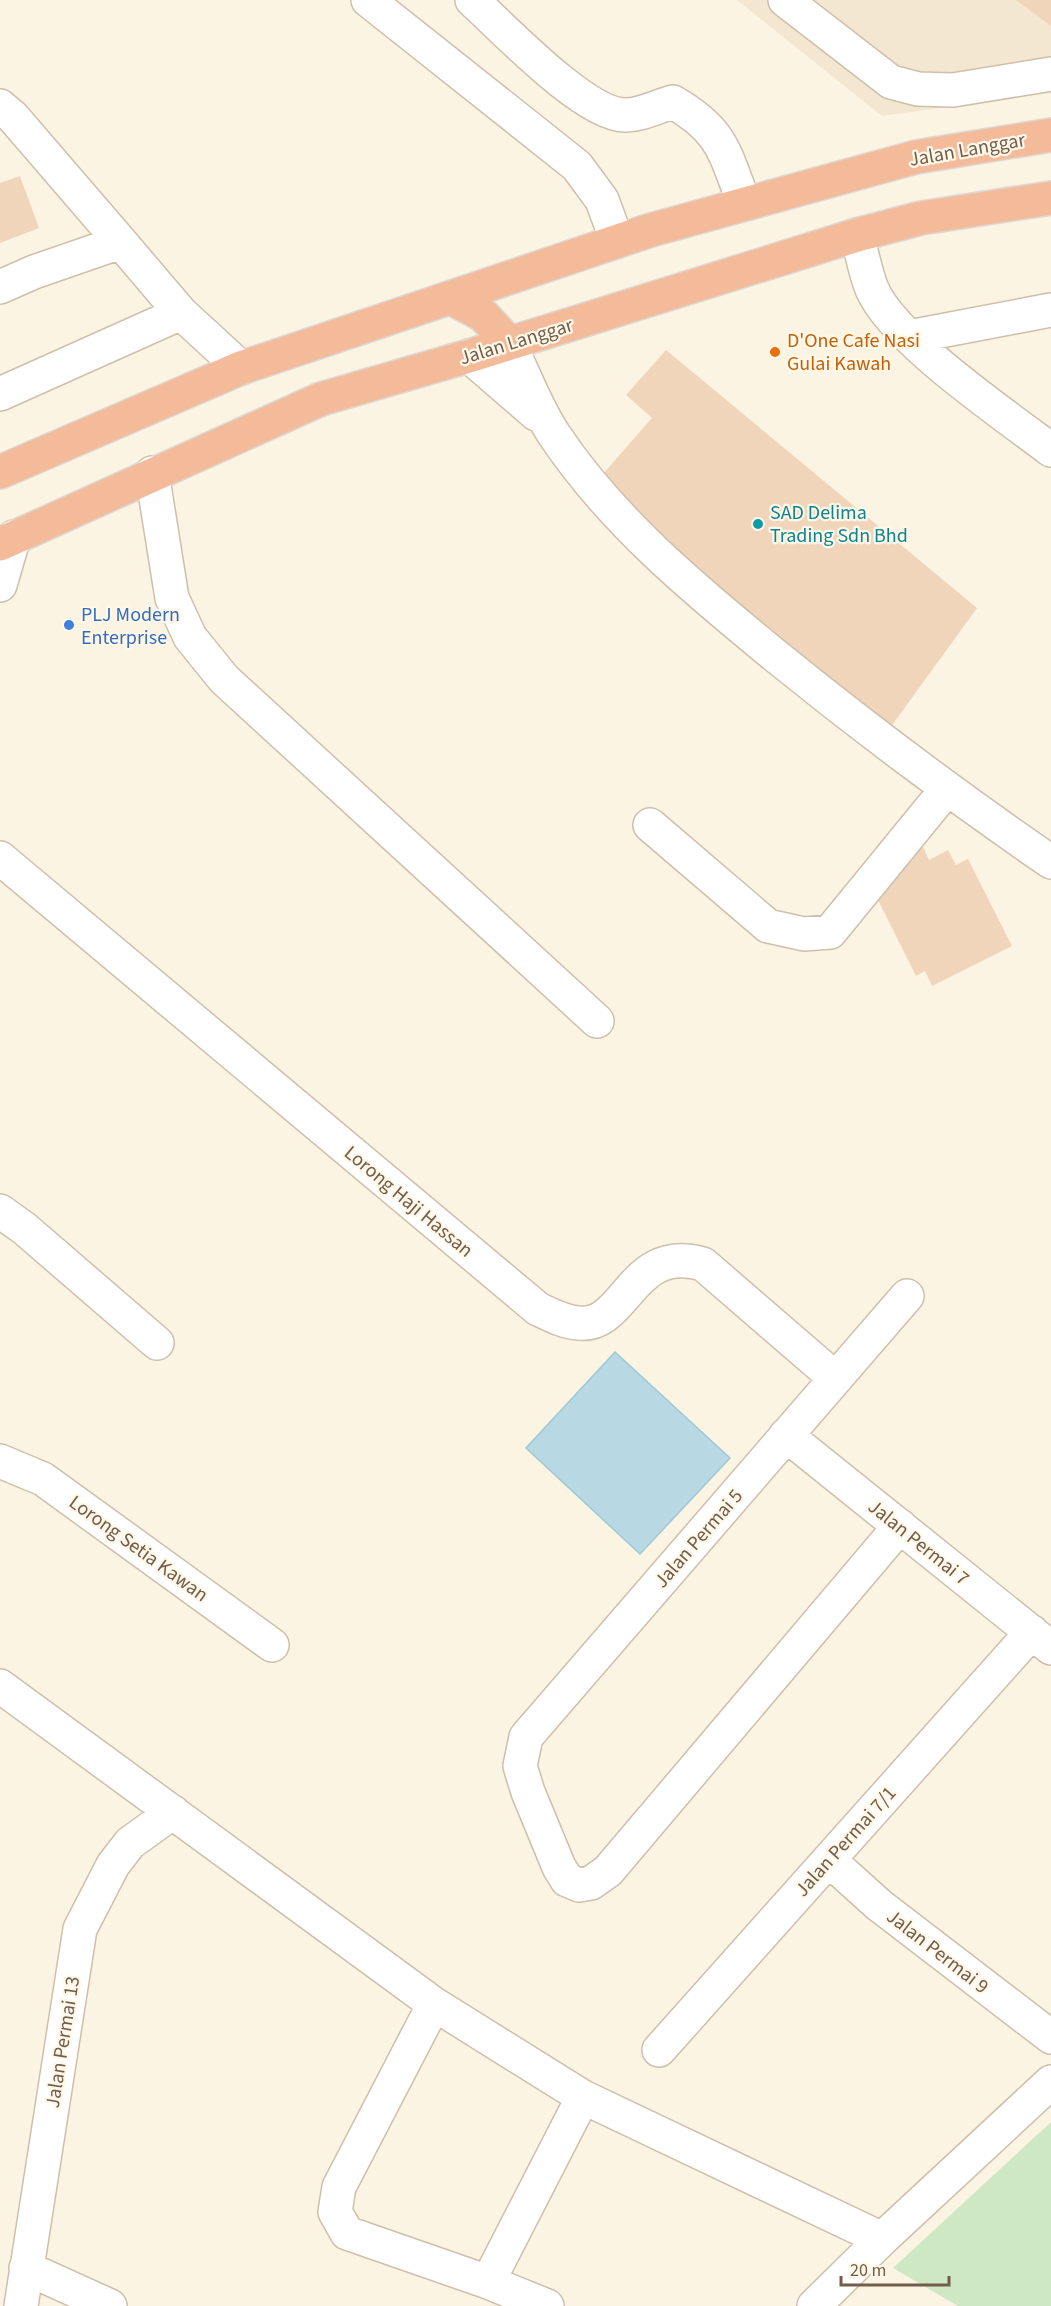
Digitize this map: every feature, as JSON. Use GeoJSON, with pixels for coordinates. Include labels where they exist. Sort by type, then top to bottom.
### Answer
{"type":"FeatureCollection","features":[{"type":"Feature","properties":{"kind":"highway","name":"Jalan Langgar"},"geometry":{"type":"LineString","coordinates":[[0,472],[241,368],[617,241],[744,203],[916,157],[1051,135]]}},
{"type":"Feature","properties":{"kind":"highway","name":"Jalan Langgar"},"geometry":{"type":"LineString","coordinates":[[7,541],[152,473],[321,399],[921,218],[1051,198]]}},
{"type":"Feature","properties":{"kind":"highway"},"geometry":{"type":"LineString","coordinates":[[451,298],[483,315],[509,343]]}},
{"type":"Feature","properties":{"kind":"street"},"geometry":{"type":"LineString","coordinates":[[368,0],[577,166],[602,200],[617,241]]}},
{"type":"Feature","properties":{"kind":"street"},"geometry":{"type":"LineString","coordinates":[[472,0],[574,92],[607,113],[626,116],[673,102],[698,116],[720,140],[744,203]]}},
{"type":"Feature","properties":{"kind":"street"},"geometry":{"type":"LineString","coordinates":[[785,0],[891,82],[918,89],[953,90],[1051,74]]}},
{"type":"Feature","properties":{"kind":"street"},"geometry":{"type":"LineString","coordinates":[[0,106],[14,117],[181,313],[241,368]]}},
{"type":"Feature","properties":{"kind":"street"},"geometry":{"type":"LineString","coordinates":[[857,236],[872,289],[889,315],[909,338],[1051,450]]}},
{"type":"Feature","properties":{"kind":"street"},"geometry":{"type":"LineString","coordinates":[[0,287],[34,272],[112,245],[118,239]]}},
{"type":"Feature","properties":{"kind":"street"},"geometry":{"type":"LineString","coordinates":[[909,338],[1051,310]]}},
{"type":"Feature","properties":{"kind":"street"},"geometry":{"type":"LineString","coordinates":[[0,394],[181,313]]}},
{"type":"Feature","properties":{"kind":"street"},"geometry":{"type":"LineString","coordinates":[[509,343],[548,425]]}},
{"type":"Feature","properties":{"kind":"street"},"geometry":{"type":"LineString","coordinates":[[469,356],[548,425],[605,500],[664,560],[767,649],[946,790],[1051,862]]}},
{"type":"Feature","properties":{"kind":"street"},"geometry":{"type":"LineString","coordinates":[[152,473],[172,598],[190,637],[224,680],[597,1021]]}},
{"type":"Feature","properties":{"kind":"street"},"geometry":{"type":"LineString","coordinates":[[0,585],[7,541]]}},
{"type":"Feature","properties":{"kind":"street"},"geometry":{"type":"LineString","coordinates":[[650,825],[768,926],[804,934],[830,932],[946,790]]}},
{"type":"Feature","properties":{"kind":"street","name":"Lorong Haji Hassan"},"geometry":{"type":"LineString","coordinates":[[0,858],[538,1309],[579,1324],[593,1322],[606,1314],[647,1272],[658,1265],[673,1260],[703,1264],[835,1378]]}},
{"type":"Feature","properties":{"kind":"street"},"geometry":{"type":"LineString","coordinates":[[0,1211],[25,1229],[157,1343]]}},
{"type":"Feature","properties":{"kind":"street","name":"Jalan Permai 5"},"geometry":{"type":"LineString","coordinates":[[900,1526],[608,1871],[591,1883],[579,1885],[567,1880],[559,1867],[528,1792],[520,1766],[526,1737],[907,1296]]}},
{"type":"Feature","properties":{"kind":"street","name":"Jalan Permai 7"},"geometry":{"type":"LineString","coordinates":[[786,1435],[1041,1640]]}},
{"type":"Feature","properties":{"kind":"street","name":"Lorong Setia Kawan"},"geometry":{"type":"LineString","coordinates":[[0,1461],[43,1479],[272,1645]]}},
{"type":"Feature","properties":{"kind":"street","name":"Jalan Permai 7/1"},"geometry":{"type":"LineString","coordinates":[[659,2050],[829,1860],[1041,1640]]}},
{"type":"Feature","properties":{"kind":"street"},"geometry":{"type":"LineString","coordinates":[[0,1686],[434,2004],[583,2097],[882,2239]]}},
{"type":"Feature","properties":{"kind":"street","name":"Jalan Permai 13"},"geometry":{"type":"LineString","coordinates":[[21,2306],[80,1929],[113,1864],[130,1844],[173,1812]]}},
{"type":"Feature","properties":{"kind":"street","name":"Jalan Permai 9"},"geometry":{"type":"LineString","coordinates":[[829,1860],[879,1905],[1051,2037]]}},
{"type":"Feature","properties":{"kind":"street"},"geometry":{"type":"LineString","coordinates":[[434,2004],[339,2187],[335,2212],[347,2233],[488,2282],[547,2306]]}},
{"type":"Feature","properties":{"kind":"street"},"geometry":{"type":"LineString","coordinates":[[814,2306],[882,2239],[1051,2082]]}},
{"type":"Feature","properties":{"kind":"street"},"geometry":{"type":"LineString","coordinates":[[488,2282],[583,2097]]}},
{"type":"Feature","properties":{"kind":"street"},"geometry":{"type":"LineString","coordinates":[[26,2268],[110,2306]]}},
{"type":"Feature","properties":{"kind":"shaded area"},"geometry":{"type":"Polygon","coordinates":[[[737,0],[1051,0],[1051,93],[882,116],[737,0]]]}},
{"type":"Feature","properties":{"kind":"green space"},"geometry":{"type":"Polygon","coordinates":[[[1051,2122],[1051,2306],[958,2306],[893,2268],[1051,2122]]]}},
{"type":"Feature","properties":{"kind":"water"},"geometry":{"type":"Polygon","coordinates":[[[615,1352],[730,1458],[640,1554],[526,1448],[615,1352]]]}},
{"type":"Feature","properties":{"kind":"building"},"geometry":{"type":"Polygon","coordinates":[[[1016,0],[1051,0],[1051,26],[1016,0]]]}},
{"type":"Feature","properties":{"kind":"building"},"geometry":{"type":"Polygon","coordinates":[[[20,176],[39,228],[0,243],[0,183],[20,176]]]}},
{"type":"Feature","properties":{"kind":"building","name":"SAD Delima Trading Sdn Bhd"},"geometry":{"type":"Polygon","coordinates":[[[666,350],[977,608],[890,728],[768,634],[595,483],[652,418],[626,395],[666,350]]]}},
{"type":"Feature","properties":{"kind":"building"},"geometry":{"type":"Polygon","coordinates":[[[923,847],[929,860],[948,850],[956,865],[968,859],[1012,946],[932,986],[925,971],[916,976],[870,884],[885,867],[923,847]]]}},
{"type":"Feature","properties":{"kind":"place","name":"D'One Cafe Nasi Gulai Kawah"},"geometry":{"type":"Point","coordinates":[775,352]}},
{"type":"Feature","properties":{"kind":"place","name":"SAD Delima Trading Sdn Bhd"},"geometry":{"type":"Point","coordinates":[758,524]}},
{"type":"Feature","properties":{"kind":"place","name":"PLJ Modern Enterprise"},"geometry":{"type":"Point","coordinates":[69,625]}}]}
